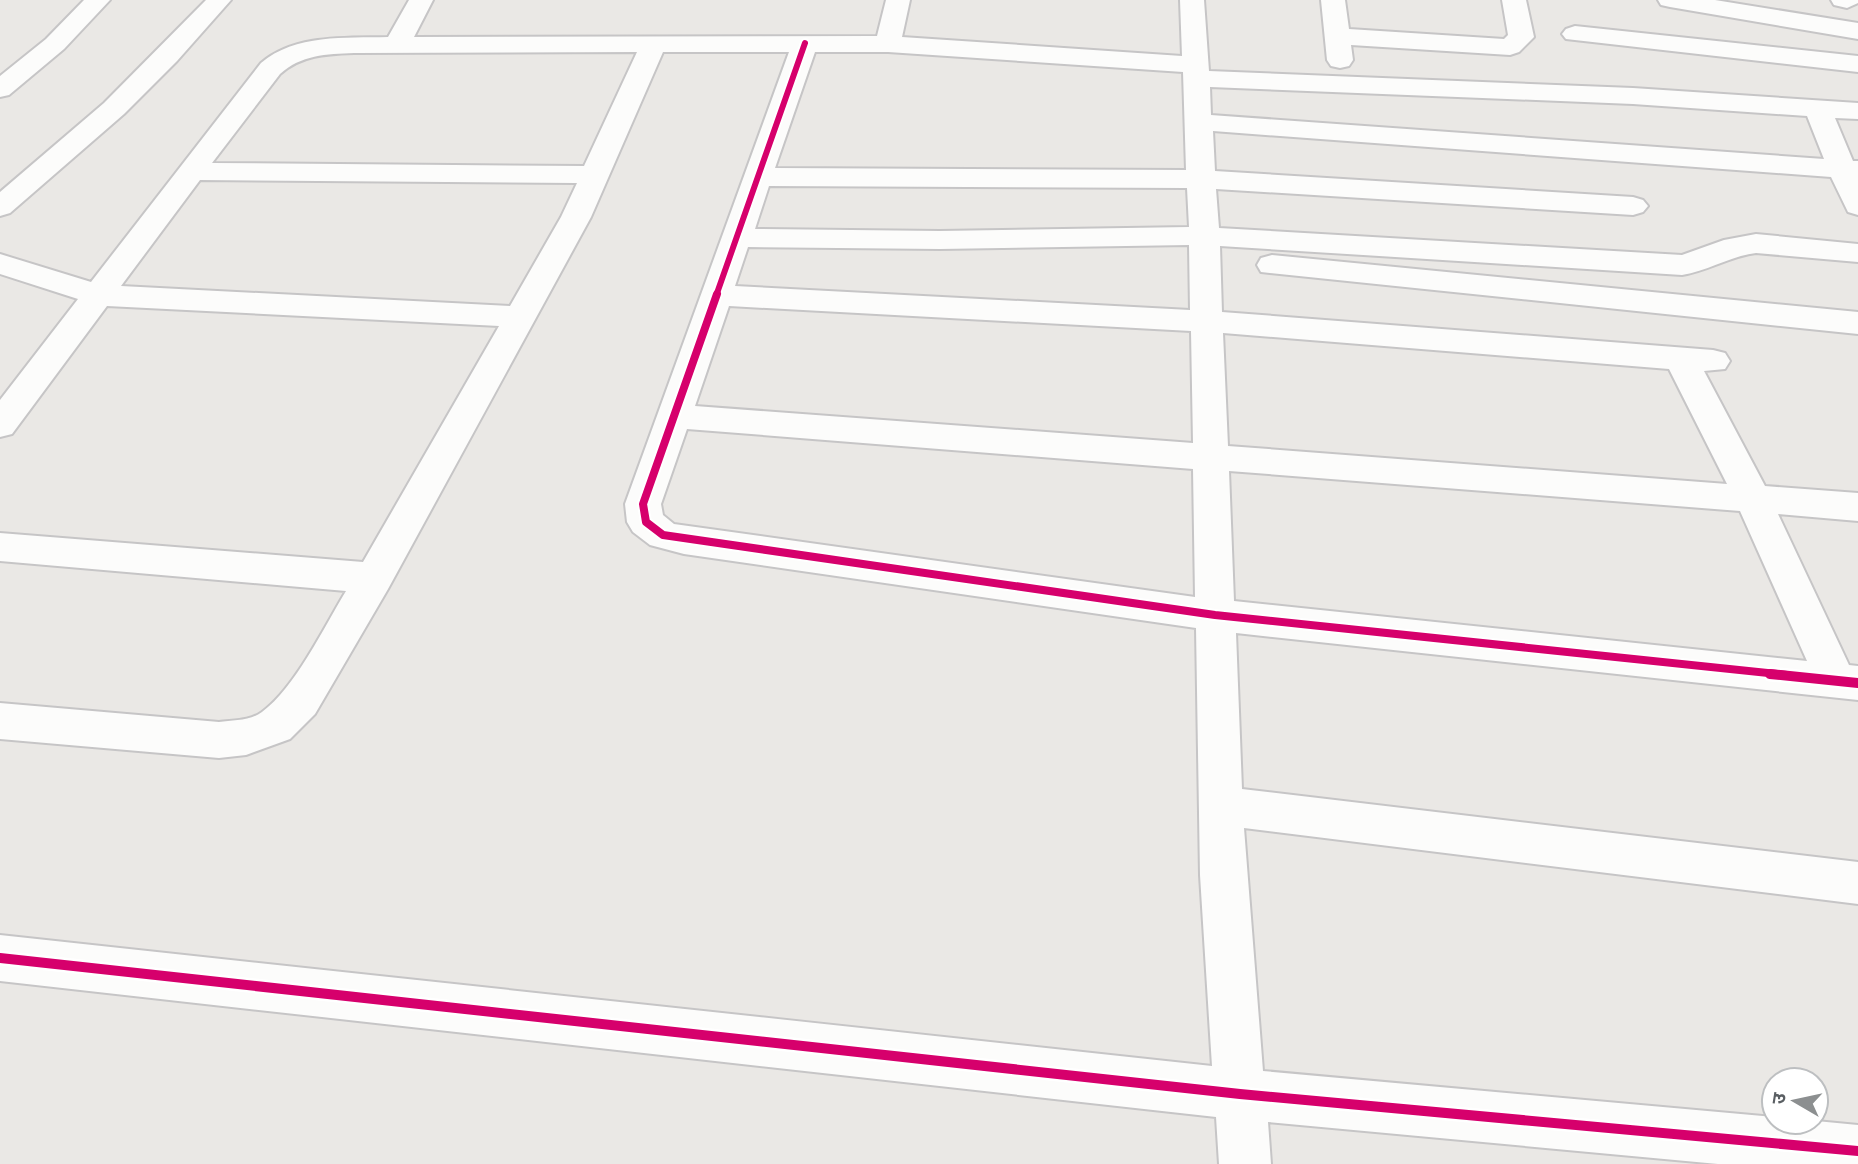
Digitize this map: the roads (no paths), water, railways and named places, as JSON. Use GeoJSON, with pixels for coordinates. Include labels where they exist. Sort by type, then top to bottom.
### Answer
{"type":"FeatureCollection","features":[{"type":"Feature","properties":{"kind":"street"},"geometry":{"type":"LineString","coordinates":[[0,89],[55,44],[98,0]]}},
{"type":"Feature","properties":{"kind":"street"},"geometry":{"type":"LineString","coordinates":[[0,207],[89,132],[176,49],[219,0]]}},
{"type":"Feature","properties":{"kind":"street"},"geometry":{"type":"LineString","coordinates":[[397,45],[421,0]]}},
{"type":"Feature","properties":{"kind":"street"},"geometry":{"type":"LineString","coordinates":[[888,44],[898,0]]}},
{"type":"Feature","properties":{"kind":"street"},"geometry":{"type":"LineString","coordinates":[[1192,0],[1205,247],[1223,875],[1245,1164]]}},
{"type":"Feature","properties":{"kind":"street"},"geometry":{"type":"LineString","coordinates":[[1333,0],[1344,86]]}},
{"type":"Feature","properties":{"kind":"street"},"geometry":{"type":"LineString","coordinates":[[1336,36],[1510,47],[1521,37],[1514,0]]}},
{"type":"Feature","properties":{"kind":"street"},"geometry":{"type":"LineString","coordinates":[[1670,0],[1858,31]]}},
{"type":"Feature","properties":{"kind":"street"},"geometry":{"type":"LineString","coordinates":[[1846,0],[1858,10]]}},
{"type":"Feature","properties":{"kind":"street"},"geometry":{"type":"LineString","coordinates":[[1575,34],[1858,64]]}},
{"type":"Feature","properties":{"kind":"street"},"geometry":{"type":"LineString","coordinates":[[805,43],[643,504],[646,522],[663,535],[1215,615],[1847,682]]}},
{"type":"Feature","properties":{"kind":"street"},"geometry":{"type":"LineString","coordinates":[[0,425],[269,71],[283,59],[320,48],[397,45],[888,44],[1344,86],[1633,96],[1858,111]]}},
{"type":"Feature","properties":{"kind":"street"},"geometry":{"type":"LineString","coordinates":[[0,721],[219,740],[246,737],[275,726],[300,702],[374,578],[576,217],[653,45]]}},
{"type":"Feature","properties":{"kind":"street"},"geometry":{"type":"LineString","coordinates":[[1747,52],[1762,105]]}},
{"type":"Feature","properties":{"kind":"street"},"geometry":{"type":"LineString","coordinates":[[1817,108],[1850,169],[1858,206]]}},
{"type":"Feature","properties":{"kind":"street"},"geometry":{"type":"LineString","coordinates":[[1199,122],[1850,169]]}},
{"type":"Feature","properties":{"kind":"street"},"geometry":{"type":"LineString","coordinates":[[192,172],[595,175]]}},
{"type":"Feature","properties":{"kind":"street"},"geometry":{"type":"LineString","coordinates":[[757,177],[1202,179],[1633,206]]}},
{"type":"Feature","properties":{"kind":"street"},"geometry":{"type":"LineString","coordinates":[[735,238],[1205,247],[1682,265],[1710,260],[1730,249],[1757,244],[1858,253]]}},
{"type":"Feature","properties":{"kind":"street"},"geometry":{"type":"LineString","coordinates":[[1205,247],[1670,305],[1858,323]]}},
{"type":"Feature","properties":{"kind":"street"},"geometry":{"type":"LineString","coordinates":[[0,264],[99,295],[521,317]]}},
{"type":"Feature","properties":{"kind":"street"},"geometry":{"type":"LineString","coordinates":[[1670,305],[1682,265]]}},
{"type":"Feature","properties":{"kind":"street"},"geometry":{"type":"LineString","coordinates":[[715,295],[1207,321],[1697,360],[1753,499],[1847,682]]}},
{"type":"Feature","properties":{"kind":"street"},"geometry":{"type":"LineString","coordinates":[[672,416],[1858,507]]}},
{"type":"Feature","properties":{"kind":"street"},"geometry":{"type":"LineString","coordinates":[[0,547],[374,578]]}},
{"type":"Feature","properties":{"kind":"street"},"geometry":{"type":"LineString","coordinates":[[1221,806],[1858,883]]}},
{"type":"Feature","properties":{"kind":"street"},"geometry":{"type":"LineString","coordinates":[[0,958],[1240,1094],[1858,1151]]}}]}
